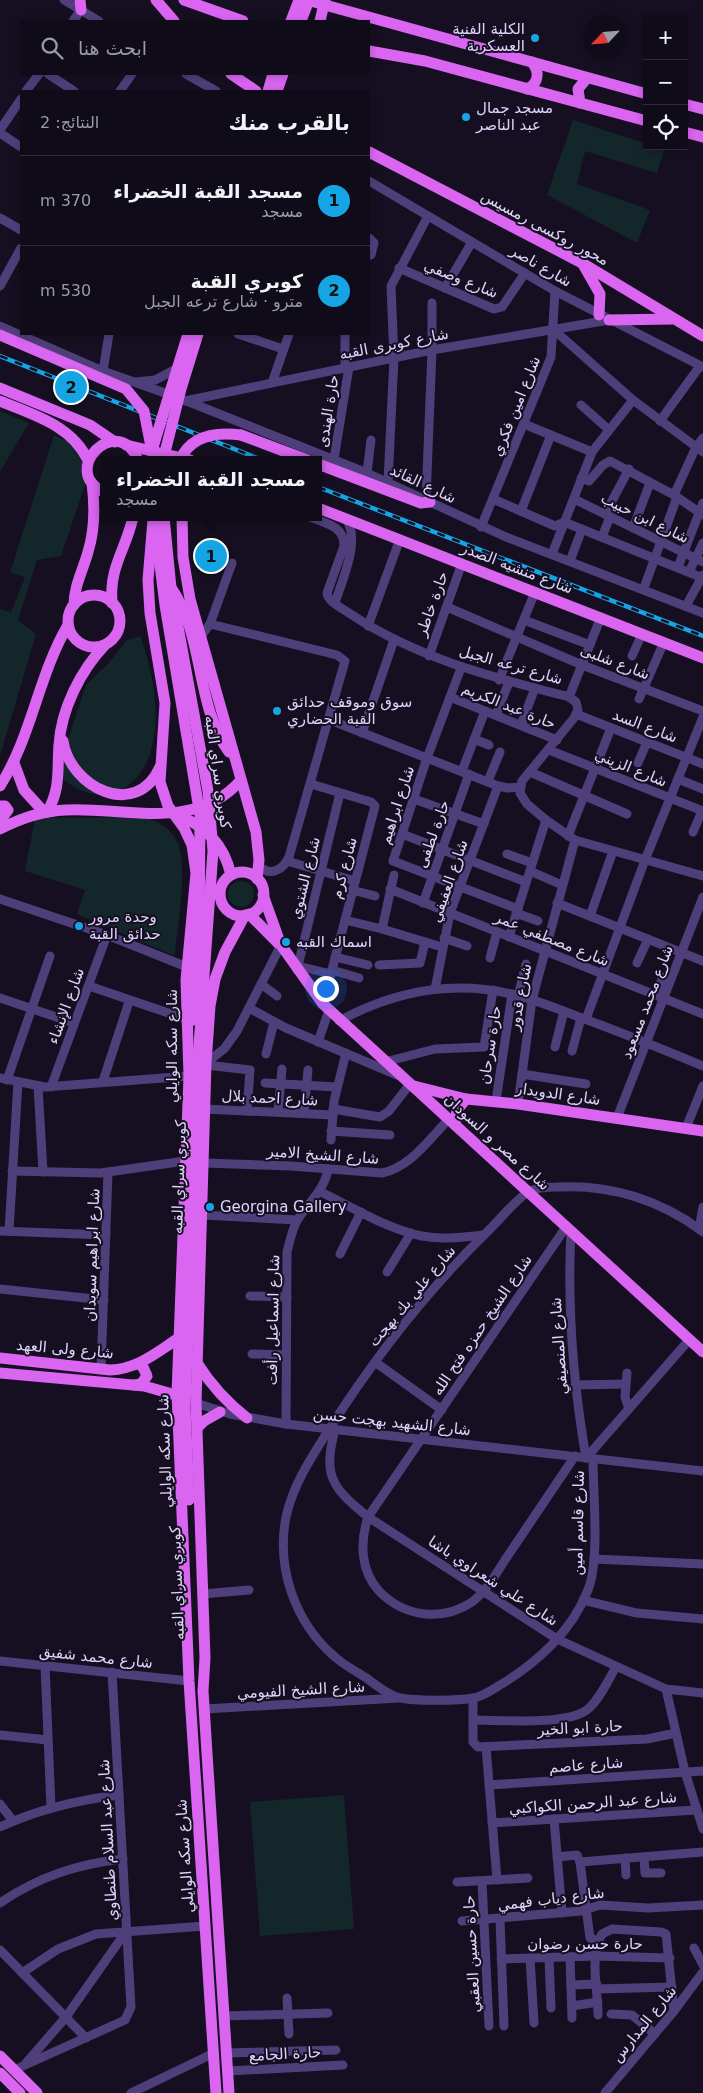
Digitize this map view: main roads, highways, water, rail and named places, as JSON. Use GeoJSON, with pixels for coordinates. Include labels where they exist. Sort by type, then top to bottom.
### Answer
{"type":"FeatureCollection","features":[{"type":"Feature","properties":{"kind":"main road"},"geometry":{"type":"LineString","coordinates":[[156,0],[173,20]]}},
{"type":"Feature","properties":{"kind":"main road"},"geometry":{"type":"LineString","coordinates":[[187,0],[240,20]]}},
{"type":"Feature","properties":{"kind":"main road"},"geometry":{"type":"LineString","coordinates":[[291,20],[299,0]]}},
{"type":"Feature","properties":{"kind":"main road"},"geometry":{"type":"LineString","coordinates":[[301,20],[308,0],[324,2],[358,14],[643,93]]}},
{"type":"Feature","properties":{"kind":"main road"},"geometry":{"type":"LineString","coordinates":[[345,0],[358,14]]}},
{"type":"Feature","properties":{"kind":"main road"},"geometry":{"type":"LineString","coordinates":[[320,20],[324,2]]}},
{"type":"Feature","properties":{"kind":"main road"},"geometry":{"type":"LineString","coordinates":[[370,51],[426,61],[643,121]]}},
{"type":"Feature","properties":{"kind":"main road"},"geometry":{"type":"LineString","coordinates":[[527,89],[533,86],[538,77],[537,70],[532,62]]}},
{"type":"Feature","properties":{"kind":"main road"},"geometry":{"type":"LineString","coordinates":[[232,75],[255,90]]}},
{"type":"Feature","properties":{"kind":"main road"},"geometry":{"type":"LineString","coordinates":[[268,90],[273,75]]}},
{"type":"Feature","properties":{"kind":"main road"},"geometry":{"type":"LineString","coordinates":[[277,90],[283,75]]}},
{"type":"Feature","properties":{"kind":"main road"},"geometry":{"type":"LineString","coordinates":[[580,103],[578,89],[586,78]]}},
{"type":"Feature","properties":{"kind":"main road"},"geometry":{"type":"LineString","coordinates":[[688,105],[703,109]]}},
{"type":"Feature","properties":{"kind":"main road"},"geometry":{"type":"LineString","coordinates":[[688,133],[703,137]]}},
{"type":"Feature","properties":{"kind":"main road","name":"محور روكسى رمسيس"},"geometry":{"type":"LineString","coordinates":[[370,153],[582,263],[703,336]]}},
{"type":"Feature","properties":{"kind":"main road"},"geometry":{"type":"LineString","coordinates":[[582,263],[597,287],[604,317],[672,319]]}},
{"type":"Feature","properties":{"kind":"main road"},"geometry":{"type":"LineString","coordinates":[[0,335],[126,389],[144,411],[152,456]]}},
{"type":"Feature","properties":{"kind":"main road"},"geometry":{"type":"LineString","coordinates":[[152,456],[188,335]]}},
{"type":"Feature","properties":{"kind":"main road"},"geometry":{"type":"LineString","coordinates":[[164,456],[181,389],[198,335]]}},
{"type":"Feature","properties":{"kind":"main road"},"geometry":{"type":"LineString","coordinates":[[0,388],[90,425],[121,443],[136,456]]}},
{"type":"Feature","properties":{"kind":"main road"},"geometry":{"type":"LineString","coordinates":[[0,401],[62,428],[77,442],[88,460],[88,472],[92,483],[93,528],[87,556],[76,584],[74,605]]}},
{"type":"Feature","properties":{"kind":"main road"},"geometry":{"type":"LineString","coordinates":[[186,456],[188,446],[204,437],[222,434],[240,434],[297,456]]}},
{"type":"Feature","properties":{"kind":"main road"},"geometry":{"type":"LineString","coordinates":[[88,460],[98,446],[121,443],[174,456]]}},
{"type":"Feature","properties":{"kind":"main road"},"geometry":{"type":"LineString","coordinates":[[322,466],[421,503],[428,500]]}},
{"type":"Feature","properties":{"kind":"main road"},"geometry":{"type":"LineString","coordinates":[[92,483],[100,489]]}},
{"type":"Feature","properties":{"kind":"main road","name":"شارع منشيه الصدر"},"geometry":{"type":"LineString","coordinates":[[322,509],[703,658]]}},
{"type":"Feature","properties":{"kind":"main road"},"geometry":{"type":"LineString","coordinates":[[112,603],[115,567],[129,534],[132,521]]}},
{"type":"Feature","properties":{"kind":"main road"},"geometry":{"type":"LineString","coordinates":[[61,729],[65,751],[72,766],[89,784],[104,792],[121,794],[138,790],[152,780],[160,765],[165,703],[148,588],[149,546],[153,521]]}},
{"type":"Feature","properties":{"kind":"main road","name":"كوبري سراي القبه"},"geometry":{"type":"LineString","coordinates":[[154,521],[165,605],[200,815],[199,947],[194,1007],[187,1032]]}},
{"type":"Feature","properties":{"kind":"main road","name":"كوبري سراي القبه"},"geometry":{"type":"LineString","coordinates":[[164,521],[171,588],[208,791],[213,844],[198,1059],[186,1407],[194,1659],[203,1691]]}},
{"type":"Feature","properties":{"kind":"main road"},"geometry":{"type":"LineString","coordinates":[[182,521],[185,571],[201,636],[258,841],[257,879],[263,895],[259,907],[247,915],[236,915],[228,910],[220,899],[222,885],[231,875],[245,873],[257,879]]}},
{"type":"Feature","properties":{"kind":"main road"},"geometry":{"type":"LineString","coordinates":[[171,588],[182,607],[191,633],[218,734],[235,759]]}},
{"type":"Feature","properties":{"kind":"main road"},"geometry":{"type":"LineString","coordinates":[[0,786],[14,763],[50,661],[68,625],[69,614],[74,605],[82,598],[92,595],[103,597],[112,603],[118,612],[120,623],[114,638],[105,645],[83,674],[61,729],[58,787],[45,812]]}},
{"type":"Feature","properties":{"kind":"main road"},"geometry":{"type":"LineString","coordinates":[[68,625],[72,636],[84,646],[95,648],[105,645]]}},
{"type":"Feature","properties":{"kind":"main road"},"geometry":{"type":"LineString","coordinates":[[14,763],[24,790],[45,812]]}},
{"type":"Feature","properties":{"kind":"main road","name":"شارع سكه الوايلي"},"geometry":{"type":"LineString","coordinates":[[160,765],[162,790],[172,813],[188,836],[196,863],[187,967],[186,1019],[189,1076],[177,1394],[189,1681],[216,2093]]}},
{"type":"Feature","properties":{"kind":"main road"},"geometry":{"type":"LineString","coordinates":[[0,829],[45,812],[75,809],[172,813],[195,810],[210,805],[230,792],[241,780]]}},
{"type":"Feature","properties":{"kind":"main road"},"geometry":{"type":"LineString","coordinates":[[0,806],[5,806],[8,810],[0,822]]}},
{"type":"Feature","properties":{"kind":"main road"},"geometry":{"type":"LineString","coordinates":[[172,813],[195,823],[208,833],[223,852],[231,875]]}},
{"type":"Feature","properties":{"kind":"main road","name":"شارع مصر و السودان"},"geometry":{"type":"LineString","coordinates":[[263,895],[281,945]]}},
{"type":"Feature","properties":{"kind":"main road","name":"شارع سكه الوايلي"},"geometry":{"type":"LineString","coordinates":[[229,2093],[203,1691],[196,1403],[206,1064],[210,1006],[215,978],[225,952],[247,915]]}},
{"type":"Feature","properties":{"kind":"main road","name":"شارع مصر و السودان"},"geometry":{"type":"LineString","coordinates":[[247,915],[281,945],[326,1007],[339,1021],[530,1191],[568,1229],[698,1345]]}},
{"type":"Feature","properties":{"kind":"main road","name":"شارع الدويدار"},"geometry":{"type":"LineString","coordinates":[[406,1080],[466,1098],[703,1131]]}},
{"type":"Feature","properties":{"kind":"main road"},"geometry":{"type":"LineString","coordinates":[[452,1122],[457,1110],[466,1098]]}},
{"type":"Feature","properties":{"kind":"main road","name":"شارع ولى العهد"},"geometry":{"type":"LineString","coordinates":[[0,1358],[121,1370],[139,1364],[179,1338]]}},
{"type":"Feature","properties":{"kind":"main road"},"geometry":{"type":"LineString","coordinates":[[198,1363],[211,1384],[227,1402],[247,1418]]}},
{"type":"Feature","properties":{"kind":"main road"},"geometry":{"type":"LineString","coordinates":[[135,1385],[140,1384],[147,1376],[143,1367],[139,1364]]}},
{"type":"Feature","properties":{"kind":"main road","name":"شارع ولى العهد"},"geometry":{"type":"LineString","coordinates":[[0,1373],[135,1385],[177,1394],[196,1403]]}},
{"type":"Feature","properties":{"kind":"main road"},"geometry":{"type":"LineString","coordinates":[[197,1428],[204,1421],[220,1412]]}},
{"type":"Feature","properties":{"kind":"main road"},"geometry":{"type":"LineString","coordinates":[[0,2056],[19,2068],[37,2093]]}},
{"type":"Feature","properties":{"kind":"main road"},"geometry":{"type":"LineString","coordinates":[[0,2074],[20,2093]]}},
{"type":"Feature","properties":{"kind":"railway"},"geometry":{"type":"LineString","coordinates":[[0,356],[252,456]]}},
{"type":"Feature","properties":{"kind":"railway"},"geometry":{"type":"LineString","coordinates":[[322,489],[703,636]]}},
{"type":"Feature","properties":{"kind":"place","name":"الكلية الفنية العسكرية"},"geometry":{"type":"Point","coordinates":[535,38]}},
{"type":"Feature","properties":{"kind":"place","name":"مسجد جمال عبد الناصر"},"geometry":{"type":"Point","coordinates":[466,117]}},
{"type":"Feature","properties":{"kind":"place","name":"كوبري القبة"},"geometry":{"type":"Point","coordinates":[71,387]}},
{"type":"Feature","properties":{"kind":"place","name":"مسجد القبة الخضراء"},"geometry":{"type":"Point","coordinates":[211,556]}},
{"type":"Feature","properties":{"kind":"place","name":"سوق وموقف حدائق القبة الحضاري"},"geometry":{"type":"Point","coordinates":[277,711]}},
{"type":"Feature","properties":{"kind":"place","name":"وحدة مرور حدائق القبة"},"geometry":{"type":"Point","coordinates":[79,926]}},
{"type":"Feature","properties":{"kind":"place","name":"اسماك القبه"},"geometry":{"type":"Point","coordinates":[286,942]}},
{"type":"Feature","properties":{"kind":"place","name":"Georgina Gallery"},"geometry":{"type":"Point","coordinates":[210,1207]}}]}
